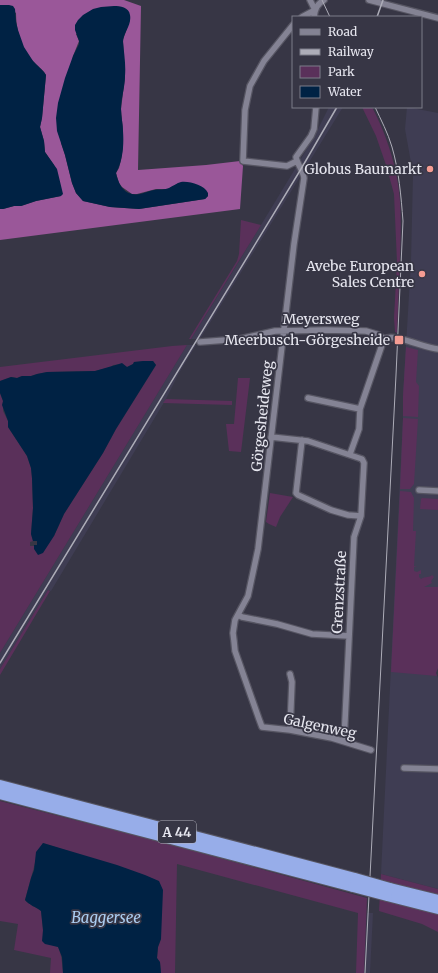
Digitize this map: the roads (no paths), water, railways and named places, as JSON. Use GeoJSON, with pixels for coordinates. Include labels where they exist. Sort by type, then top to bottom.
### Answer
{"type":"FeatureCollection","features":[{"type":"Feature","properties":{"kind":"highway","name":"A 44"},"geometry":{"type":"LineString","coordinates":[[0,785],[354,882],[438,909]]}},
{"type":"Feature","properties":{"kind":"highway","name":"A 44"},"geometry":{"type":"LineString","coordinates":[[0,794],[354,882]]}},
{"type":"Feature","properties":{"kind":"highway","name":"A 44"},"geometry":{"type":"LineString","coordinates":[[390,893],[438,900]]}},
{"type":"Feature","properties":{"kind":"highway"},"geometry":{"type":"LineString","coordinates":[[390,893],[438,915]]}},
{"type":"Feature","properties":{"kind":"street"},"geometry":{"type":"LineString","coordinates":[[310,0],[315,10]]}},
{"type":"Feature","properties":{"kind":"street"},"geometry":{"type":"LineString","coordinates":[[314,16],[319,2],[324,0]]}},
{"type":"Feature","properties":{"kind":"street"},"geometry":{"type":"LineString","coordinates":[[369,0],[414,14],[438,18]]}},
{"type":"Feature","properties":{"kind":"street"},"geometry":{"type":"LineString","coordinates":[[304,16],[315,10]]}},
{"type":"Feature","properties":{"kind":"street"},"geometry":{"type":"LineString","coordinates":[[292,26],[262,64],[250,86],[245,110],[243,161],[287,166],[297,161],[296,156],[308,142],[314,129],[316,108]]}},
{"type":"Feature","properties":{"kind":"street","name":"Görgesheideweg"},"geometry":{"type":"LineString","coordinates":[[262,727],[235,651],[233,633],[238,615],[248,596],[258,549],[283,331],[304,178],[297,161]]}},
{"type":"Feature","properties":{"kind":"street","name":"Meyersweg"},"geometry":{"type":"LineString","coordinates":[[200,342],[240,339],[275,331],[366,331],[379,335],[384,339],[387,337],[395,338],[438,349]]}},
{"type":"Feature","properties":{"kind":"street"},"geometry":{"type":"LineString","coordinates":[[271,437],[308,441],[350,454],[359,429],[360,409],[384,339]]}},
{"type":"Feature","properties":{"kind":"street"},"geometry":{"type":"LineString","coordinates":[[308,398],[360,409]]}},
{"type":"Feature","properties":{"kind":"street"},"geometry":{"type":"LineString","coordinates":[[302,440],[296,493],[331,510],[348,515],[361,516]]}},
{"type":"Feature","properties":{"kind":"street","name":"Grenzstraße"},"geometry":{"type":"LineString","coordinates":[[344,741],[354,537],[361,516],[364,463],[362,459],[350,454]]}},
{"type":"Feature","properties":{"kind":"street"},"geometry":{"type":"LineString","coordinates":[[419,490],[438,491]]}},
{"type":"Feature","properties":{"kind":"street"},"geometry":{"type":"LineString","coordinates":[[238,615],[312,634],[349,636]]}},
{"type":"Feature","properties":{"kind":"street"},"geometry":{"type":"LineString","coordinates":[[290,674],[292,682],[290,730]]}},
{"type":"Feature","properties":{"kind":"street","name":"Galgenweg"},"geometry":{"type":"LineString","coordinates":[[262,727],[290,730],[332,738],[371,750]]}},
{"type":"Feature","properties":{"kind":"street"},"geometry":{"type":"LineString","coordinates":[[404,768],[438,769]]}},
{"type":"Feature","properties":{"kind":"water"},"geometry":{"type":"Polygon","coordinates":[[[0,5],[13,6],[15,9],[16,22],[24,47],[33,61],[46,75],[40,127],[45,152],[57,169],[63,194],[61,196],[36,201],[21,206],[3,209],[0,209],[0,5]]]}},
{"type":"Feature","properties":{"kind":"water"},"geometry":{"type":"Polygon","coordinates":[[[114,6],[128,10],[130,15],[129,26],[123,39],[125,80],[121,109],[123,147],[122,158],[116,173],[119,183],[123,189],[129,193],[140,194],[154,190],[167,189],[181,182],[188,182],[196,184],[206,190],[208,196],[205,199],[139,209],[110,207],[83,201],[76,193],[57,131],[56,118],[58,103],[65,78],[79,44],[75,25],[83,15],[93,9],[114,6]]]}},
{"type":"Feature","properties":{"kind":"water"},"geometry":{"type":"Polygon","coordinates":[[[153,361],[156,365],[64,514],[54,536],[43,553],[38,555],[34,549],[34,545],[37,545],[37,541],[33,541],[31,534],[33,508],[31,468],[27,456],[8,427],[8,421],[2,405],[3,401],[0,393],[0,381],[11,377],[17,378],[47,372],[95,371],[122,363],[127,367],[134,362],[153,361]]]}},
{"type":"Feature","properties":{"kind":"water","name":"Baggersee"},"geometry":{"type":"Polygon","coordinates":[[[43,843],[117,865],[159,881],[163,890],[161,939],[158,947],[157,958],[160,962],[161,973],[63,973],[62,957],[58,947],[45,944],[42,941],[43,930],[41,911],[25,900],[34,870],[36,852],[43,843]]]}},
{"type":"Feature","properties":{"kind":"tram line"},"geometry":{"type":"LineString","coordinates":[[322,0],[330,16]]}},
{"type":"Feature","properties":{"kind":"tram line"},"geometry":{"type":"LineString","coordinates":[[365,973],[403,221],[399,184],[392,147],[375,108]]}},
{"type":"Feature","properties":{"kind":"railway"},"geometry":{"type":"LineString","coordinates":[[377,16],[383,0]]}},
{"type":"Feature","properties":{"kind":"railway"},"geometry":{"type":"LineString","coordinates":[[0,663],[301,169],[336,108]]}},
{"type":"Feature","properties":{"kind":"place","name":"Globus Baumarkt"},"geometry":{"type":"Point","coordinates":[430,169]}},
{"type":"Feature","properties":{"kind":"place","name":"Avebe European Sales Centre"},"geometry":{"type":"Point","coordinates":[422,274]}},
{"type":"Feature","properties":{"kind":"place","name":"Meerbusch-Görgesheide"},"geometry":{"type":"Point","coordinates":[399,340]}}]}
